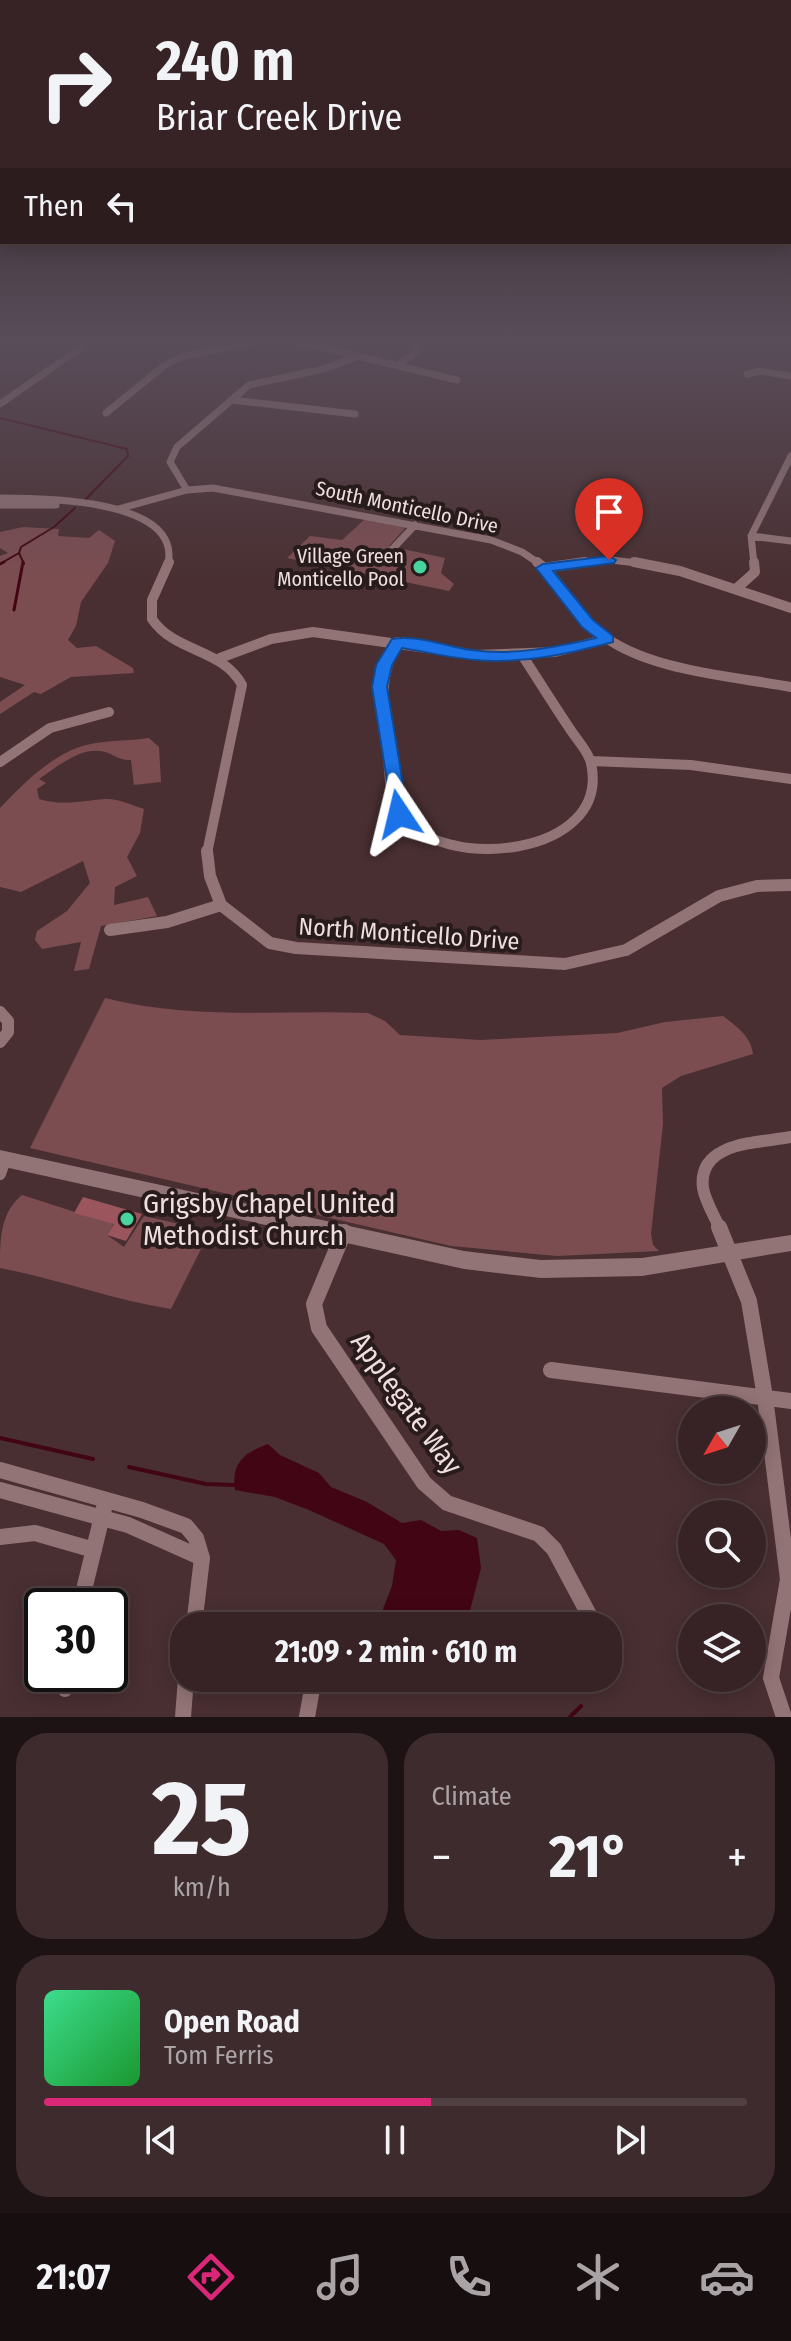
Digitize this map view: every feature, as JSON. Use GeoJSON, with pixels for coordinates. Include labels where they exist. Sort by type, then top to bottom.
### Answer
{"type":"FeatureCollection","features":[{"type":"Feature","properties":{"kind":"street"},"geometry":{"type":"LineString","coordinates":[[187,490],[170,462],[177,447],[208,420]]}},
{"type":"Feature","properties":{"kind":"street"},"geometry":{"type":"LineString","coordinates":[[737,588],[755,572],[751,536],[791,456]]}},
{"type":"Feature","properties":{"kind":"street","name":"South Monticello Drive"},"geometry":{"type":"LineString","coordinates":[[118,509],[187,490],[233,490],[491,540],[531,557],[588,624],[607,639],[637,653],[791,687]]}},
{"type":"Feature","properties":{"kind":"street"},"geometry":{"type":"LineString","coordinates":[[0,498],[43,498],[118,509],[159,526],[167,539],[170,553],[149,604],[151,619],[161,632],[220,658],[237,670],[242,685],[207,850],[210,876],[221,905],[186,919],[145,928],[110,930]]}},
{"type":"Feature","properties":{"kind":"street"},"geometry":{"type":"LineString","coordinates":[[0,505],[73,504]]}},
{"type":"Feature","properties":{"kind":"street"},"geometry":{"type":"LineString","coordinates":[[385,557],[415,525]]}},
{"type":"Feature","properties":{"kind":"street"},"geometry":{"type":"LineString","coordinates":[[751,536],[791,541]]}},
{"type":"Feature","properties":{"kind":"street"},"geometry":{"type":"LineString","coordinates":[[543,568],[609,560],[660,565],[791,608]]}},
{"type":"Feature","properties":{"kind":"street"},"geometry":{"type":"LineString","coordinates":[[220,658],[271,639],[313,632],[476,655],[555,652],[607,639]]}},
{"type":"Feature","properties":{"kind":"street"},"geometry":{"type":"LineString","coordinates":[[397,642],[384,665],[380,687],[399,814],[419,835],[481,849],[512,848],[553,836],[584,815],[594,800],[591,761],[522,655]]}},
{"type":"Feature","properties":{"kind":"street"},"geometry":{"type":"LineString","coordinates":[[0,762],[40,731],[70,720],[109,712]]}},
{"type":"Feature","properties":{"kind":"street"},"geometry":{"type":"LineString","coordinates":[[591,761],[645,760],[704,764],[791,779]]}},
{"type":"Feature","properties":{"kind":"street","name":"North Monticello Drive"},"geometry":{"type":"LineString","coordinates":[[221,905],[270,943],[296,948],[565,964],[626,950],[719,896],[757,886],[791,885]]}},
{"type":"Feature","properties":{"kind":"street"},"geometry":{"type":"LineString","coordinates":[[0,1012],[8,1021],[8,1032],[0,1042]]}},
{"type":"Feature","properties":{"kind":"street"},"geometry":{"type":"LineString","coordinates":[[765,1396],[749,1301],[703,1188],[705,1166],[720,1150],[791,1137]]}},
{"type":"Feature","properties":{"kind":"street"},"geometry":{"type":"LineString","coordinates":[[2,1164],[344,1232],[464,1260],[541,1269],[642,1267],[789,1242]]}},
{"type":"Feature","properties":{"kind":"street","name":"Applegate Way"},"geometry":{"type":"LineString","coordinates":[[344,1232],[314,1304],[319,1328],[424,1483],[447,1503],[539,1534],[554,1549],[588,1612]]}},
{"type":"Feature","properties":{"kind":"street"},"geometry":{"type":"LineString","coordinates":[[551,1370],[757,1396]]}},
{"type":"Feature","properties":{"kind":"street"},"geometry":{"type":"LineString","coordinates":[[766,1397],[791,1401]]}},
{"type":"Feature","properties":{"kind":"street"},"geometry":{"type":"LineString","coordinates":[[766,1404],[790,1579],[771,1678],[784,1717]]}},
{"type":"Feature","properties":{"kind":"street"},"geometry":{"type":"LineString","coordinates":[[0,1470],[105,1509],[202,1558],[196,1612]]}},
{"type":"Feature","properties":{"kind":"street"},"geometry":{"type":"LineString","coordinates":[[19,1495],[27,1478]]}},
{"type":"Feature","properties":{"kind":"street"},"geometry":{"type":"LineString","coordinates":[[0,1490],[105,1509]]}},
{"type":"Feature","properties":{"kind":"street"},"geometry":{"type":"LineString","coordinates":[[84,1588],[105,1509]]}},
{"type":"Feature","properties":{"kind":"street"},"geometry":{"type":"LineString","coordinates":[[0,1537],[9,1533],[37,1534],[94,1550]]}},
{"type":"Feature","properties":{"kind":"street"},"geometry":{"type":"LineString","coordinates":[[183,1717],[185,1692]]}},
{"type":"Feature","properties":{"kind":"street"},"geometry":{"type":"LineString","coordinates":[[307,1717],[311,1692]]}},
{"type":"Feature","properties":{"kind":"shaded area"},"geometry":{"type":"Polygon","coordinates":[[[365,519],[406,527],[389,546],[445,558],[441,573],[454,584],[449,591],[287,558],[310,536],[342,540],[365,519]]]}},
{"type":"Feature","properties":{"kind":"shaded area"},"geometry":{"type":"Polygon","coordinates":[[[23,527],[59,529],[58,536],[89,538],[99,530],[115,541],[108,563],[81,602],[76,626],[68,640],[77,648],[96,646],[133,668],[134,673],[71,677],[41,694],[34,692],[0,714],[0,702],[25,685],[0,677],[0,556],[8,553],[0,548],[0,532],[23,527]]]}},
{"type":"Feature","properties":{"kind":"shaded area"},"geometry":{"type":"Polygon","coordinates":[[[149,738],[159,747],[161,782],[134,785],[131,760],[100,751],[76,756],[39,779],[46,783],[37,789],[39,799],[64,803],[110,799],[144,809],[140,833],[127,857],[137,876],[115,887],[114,905],[148,897],[157,916],[101,926],[89,969],[74,971],[81,942],[42,949],[35,940],[37,931],[67,911],[90,883],[83,861],[21,892],[0,887],[0,808],[39,771],[73,749],[101,742],[149,738]]]}},
{"type":"Feature","properties":{"kind":"shaded area"},"geometry":{"type":"Polygon","coordinates":[[[105,998],[203,1012],[368,1013],[385,1021],[400,1035],[480,1040],[617,1033],[665,1022],[723,1016],[746,1037],[753,1054],[681,1076],[662,1088],[663,1124],[651,1234],[653,1245],[659,1251],[557,1256],[451,1246],[30,1148],[105,998]]]}},
{"type":"Feature","properties":{"kind":"shaded area"},"geometry":{"type":"Polygon","coordinates":[[[22,1195],[100,1220],[117,1218],[107,1235],[124,1247],[144,1216],[210,1231],[171,1309],[149,1305],[0,1268],[5,1219],[22,1195]]]}},
{"type":"Feature","properties":{"kind":"shaded area"},"geometry":{"type":"Polygon","coordinates":[[[268,1444],[280,1455],[319,1473],[331,1487],[367,1502],[402,1523],[421,1520],[441,1531],[459,1530],[477,1538],[481,1568],[470,1612],[384,1612],[396,1560],[384,1544],[275,1497],[235,1490],[237,1466],[252,1451],[268,1444]]]}},
{"type":"Feature","properties":{"kind":"building","name":"Grigsby Chapel United Methodist Church"},"geometry":{"type":"Polygon","coordinates":[[[83,1197],[142,1214],[126,1241],[107,1235],[114,1224],[74,1213],[83,1197]]]}},
{"type":"Feature","properties":{"kind":"waterway"},"geometry":{"type":"LineString","coordinates":[[9,420],[127,449],[128,456],[83,502]]}},
{"type":"Feature","properties":{"kind":"waterway"},"geometry":{"type":"LineString","coordinates":[[19,553],[21,547],[54,527],[75,508]]}},
{"type":"Feature","properties":{"kind":"waterway"},"geometry":{"type":"LineString","coordinates":[[4,562],[0,564],[19,553]]}},
{"type":"Feature","properties":{"kind":"waterway"},"geometry":{"type":"LineString","coordinates":[[19,553],[24,564]]}},
{"type":"Feature","properties":{"kind":"waterway"},"geometry":{"type":"LineString","coordinates":[[14,610],[23,562]]}},
{"type":"Feature","properties":{"kind":"waterway"},"geometry":{"type":"LineString","coordinates":[[0,1438],[93,1459]]}},
{"type":"Feature","properties":{"kind":"waterway"},"geometry":{"type":"LineString","coordinates":[[129,1467],[206,1484],[234,1485]]}},
{"type":"Feature","properties":{"kind":"waterway"},"geometry":{"type":"LineString","coordinates":[[570,1717],[581,1706]]}},
{"type":"Feature","properties":{"kind":"place","name":"Village Green Monticello Pool"},"geometry":{"type":"Point","coordinates":[420,567]}},
{"type":"Feature","properties":{"kind":"place","name":"Grigsby Chapel United Methodist Church"},"geometry":{"type":"Point","coordinates":[127,1219]}},
{"type":"Feature","properties":{"kind":"route"},"geometry":{"type":"LineString","coordinates":[[399,814],[380,687],[384,665],[397,642],[476,655],[505,656],[555,652],[607,639],[588,624],[543,568],[609,560]]}}]}
